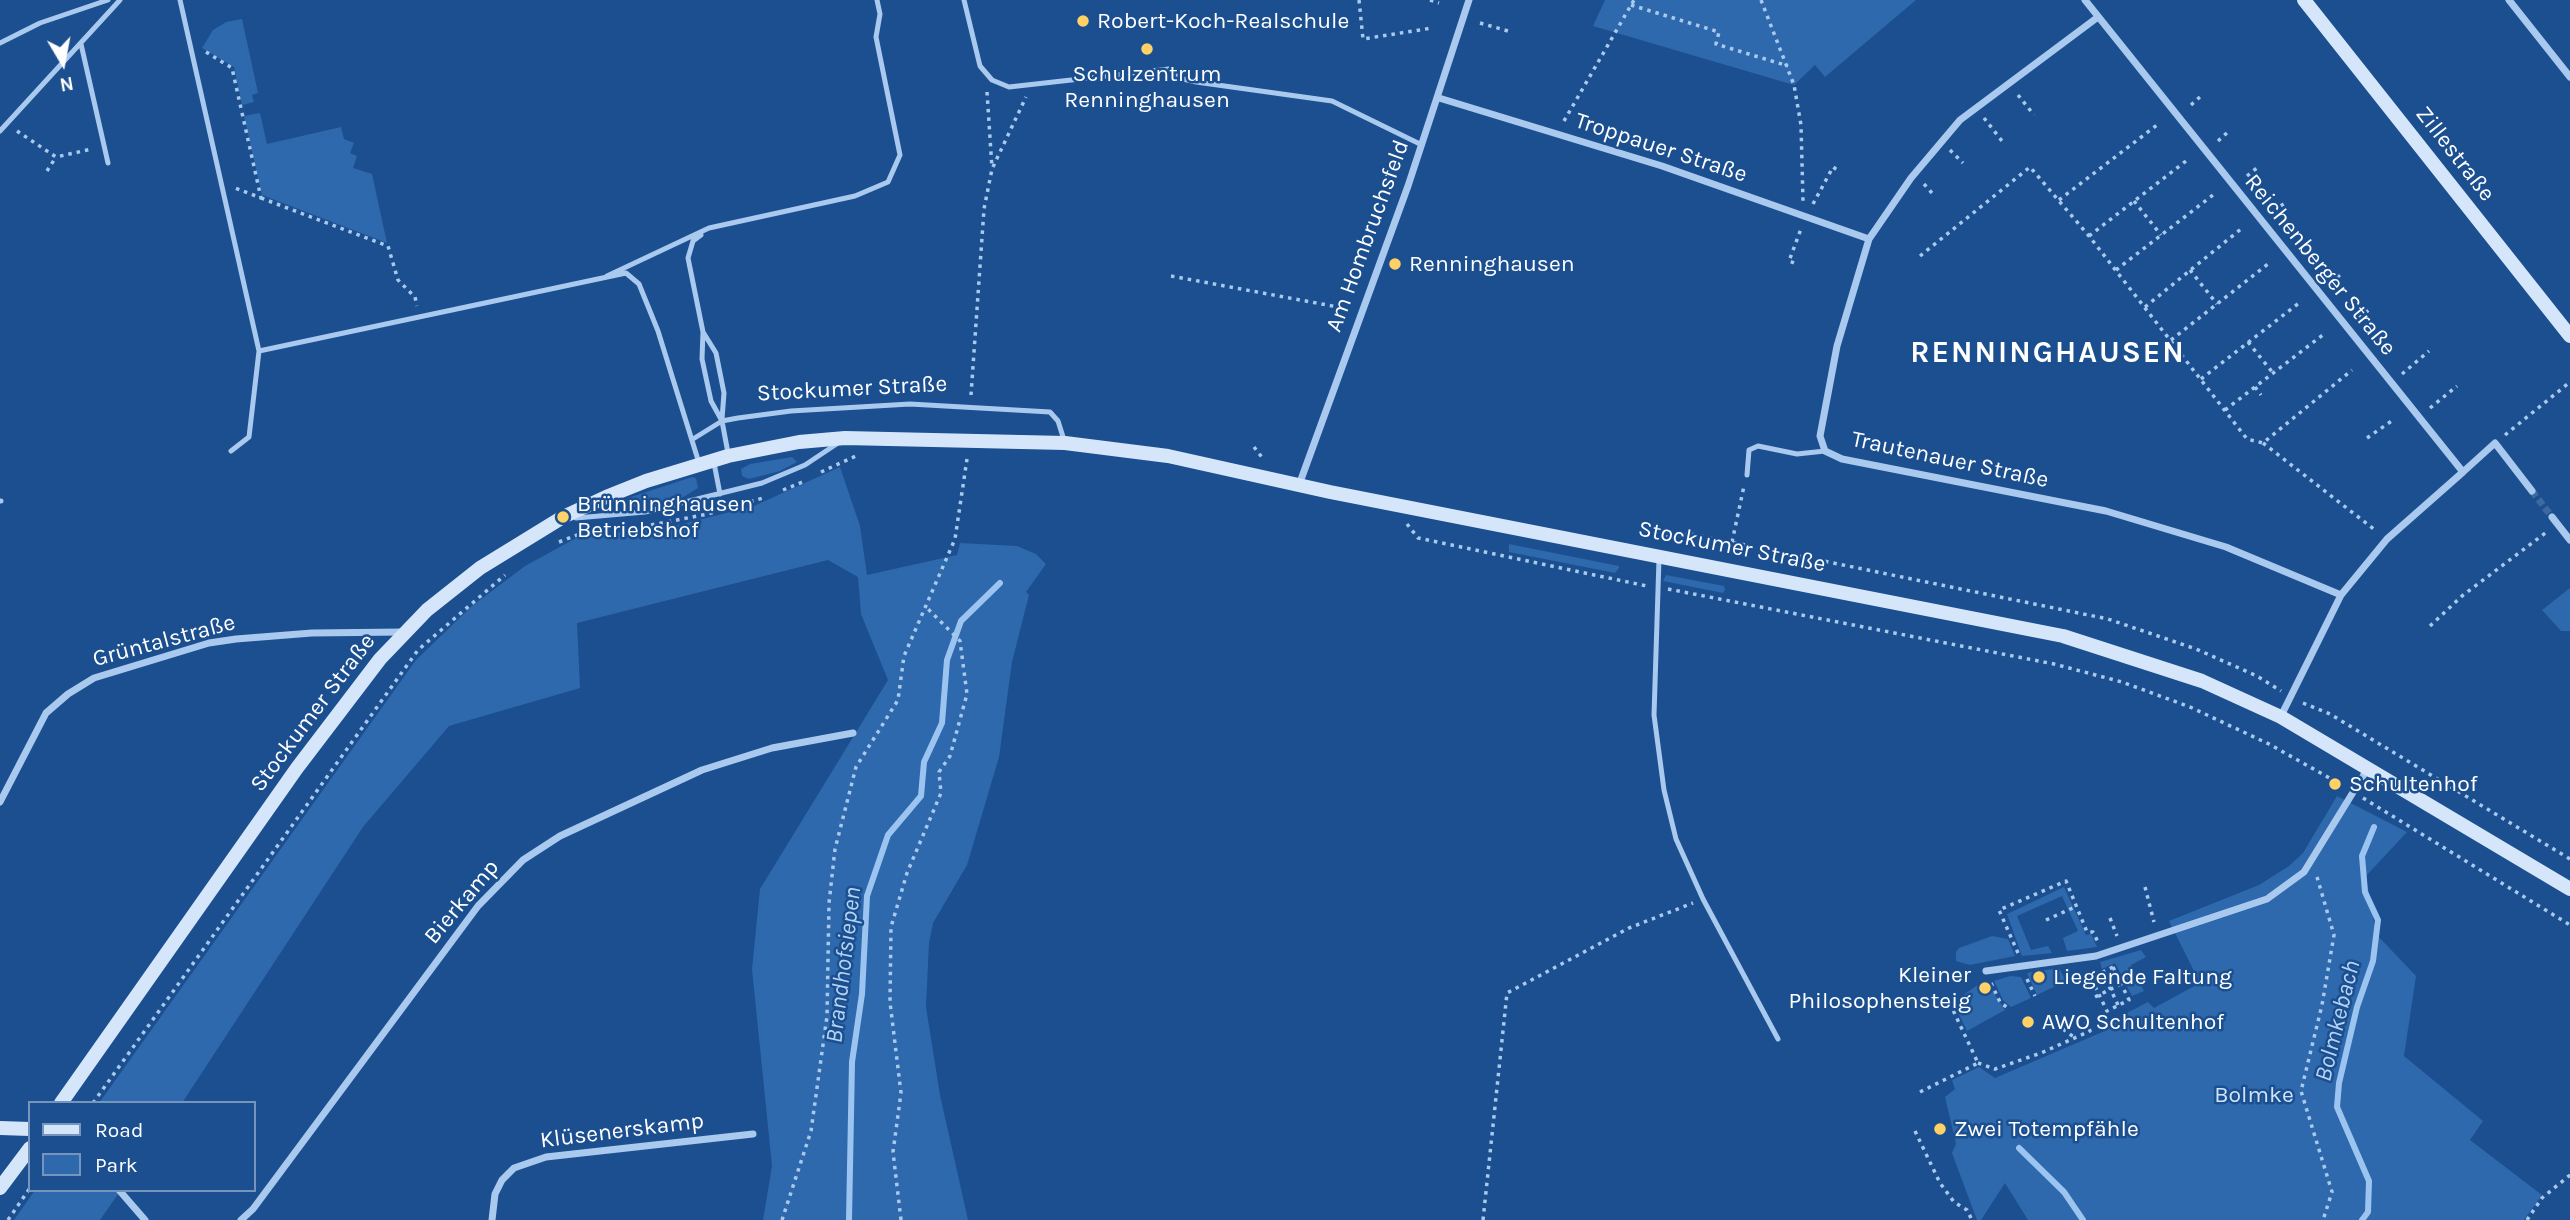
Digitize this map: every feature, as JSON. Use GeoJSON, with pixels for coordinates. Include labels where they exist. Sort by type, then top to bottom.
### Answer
{"type":"FeatureCollection","features":[{"type":"Feature","properties":{"kind":"main road","name":"Zillestraße"},"geometry":{"type":"LineString","coordinates":[[2304,0],[2570,336]]}},
{"type":"Feature","properties":{"kind":"main road","name":"Stockumer Straße"},"geometry":{"type":"LineString","coordinates":[[62,1101],[297,768],[404,632],[480,568],[549,525],[646,481],[714,460],[799,442],[845,438],[1065,443],[1168,456],[1298,485],[2063,636],[2202,681],[2281,717],[2570,889]]}},
{"type":"Feature","properties":{"kind":"main road"},"geometry":{"type":"LineString","coordinates":[[0,1128],[28,1129]]}},
{"type":"Feature","properties":{"kind":"main road"},"geometry":{"type":"LineString","coordinates":[[0,1188],[28,1151]]}},
{"type":"Feature","properties":{"kind":"street","name":"Am Hombruchsfeld"},"geometry":{"type":"LineString","coordinates":[[1298,485],[1439,98],[1469,0]]}},
{"type":"Feature","properties":{"kind":"street","name":"Reichenberger Straße"},"geometry":{"type":"LineString","coordinates":[[2085,0],[2463,472]]}},
{"type":"Feature","properties":{"kind":"street"},"geometry":{"type":"LineString","coordinates":[[2509,0],[2570,77]]}},
{"type":"Feature","properties":{"kind":"street","name":"Trautenauer Straße"},"geometry":{"type":"LineString","coordinates":[[2098,17],[1960,121],[1911,178],[1869,239],[1837,346],[1820,436],[1825,451],[1842,459],[2106,511],[2226,547],[2341,595]]}},
{"type":"Feature","properties":{"kind":"street","name":"Troppauer Straße"},"geometry":{"type":"LineString","coordinates":[[1439,98],[1662,166],[1869,239]]}},
{"type":"Feature","properties":{"kind":"street"},"geometry":{"type":"LineString","coordinates":[[2281,717],[2341,595],[2387,539],[2495,443],[2532,491]]}},
{"type":"Feature","properties":{"kind":"street"},"geometry":{"type":"LineString","coordinates":[[2552,517],[2570,540]]}},
{"type":"Feature","properties":{"kind":"street","name":"Grüntalstraße"},"geometry":{"type":"LineString","coordinates":[[0,802],[46,713],[68,694],[94,678],[209,643],[312,633],[404,632]]}},
{"type":"Feature","properties":{"kind":"street","name":"Bierkamp"},"geometry":{"type":"LineString","coordinates":[[241,1220],[253,1209],[478,905],[523,860],[580,825],[702,770],[772,748],[853,733]]}},
{"type":"Feature","properties":{"kind":"street"},"geometry":{"type":"LineString","coordinates":[[1986,971],[2099,955],[2267,899],[2304,872],[2368,768]]}},
{"type":"Feature","properties":{"kind":"street","name":"Klüsenerskamp"},"geometry":{"type":"LineString","coordinates":[[492,1220],[495,1195],[502,1181],[514,1168],[546,1157],[753,1134]]}},
{"type":"Feature","properties":{"kind":"street"},"geometry":{"type":"LineString","coordinates":[[121,1192],[145,1220]]}},
{"type":"Feature","properties":{"kind":"lane"},"geometry":{"type":"LineString","coordinates":[[0,43],[40,23],[108,0]]}},
{"type":"Feature","properties":{"kind":"lane"},"geometry":{"type":"LineString","coordinates":[[0,131],[121,0]]}},
{"type":"Feature","properties":{"kind":"lane"},"geometry":{"type":"LineString","coordinates":[[180,0],[259,351],[249,437],[231,451]]}},
{"type":"Feature","properties":{"kind":"lane"},"geometry":{"type":"LineString","coordinates":[[604,277],[709,229],[868,193],[888,183],[900,155],[876,37],[880,14],[877,0]]}},
{"type":"Feature","properties":{"kind":"lane"},"geometry":{"type":"LineString","coordinates":[[964,0],[974,46],[985,72],[992,80],[1009,87],[1169,69],[1183,79],[1196,82],[1332,102],[1422,145]]}},
{"type":"Feature","properties":{"kind":"lane"},"geometry":{"type":"LineString","coordinates":[[81,43],[108,163]]}},
{"type":"Feature","properties":{"kind":"lane"},"geometry":{"type":"LineString","coordinates":[[709,229],[693,241],[688,258],[704,332],[702,359],[711,401],[722,421]]}},
{"type":"Feature","properties":{"kind":"lane"},"geometry":{"type":"LineString","coordinates":[[259,351],[626,273],[639,284],[693,439],[714,460]]}},
{"type":"Feature","properties":{"kind":"lane"},"geometry":{"type":"LineString","coordinates":[[704,332],[716,353],[724,393],[722,421],[714,460],[720,494]]}},
{"type":"Feature","properties":{"kind":"lane","name":"Stockumer Straße"},"geometry":{"type":"LineString","coordinates":[[693,439],[722,421],[814,409],[910,404],[1050,412],[1058,421],[1065,443]]}},
{"type":"Feature","properties":{"kind":"lane"},"geometry":{"type":"LineString","coordinates":[[549,525],[580,516],[645,512],[770,480],[832,450],[845,438]]}},
{"type":"Feature","properties":{"kind":"lane"},"geometry":{"type":"LineString","coordinates":[[1747,475],[1749,450],[1758,446],[1797,454],[1825,451]]}},
{"type":"Feature","properties":{"kind":"lane"},"geometry":{"type":"LineString","coordinates":[[1659,556],[1654,715],[1664,790],[1676,839],[1703,899],[1778,1040]]}},
{"type":"Feature","properties":{"kind":"path"},"geometry":{"type":"LineString","coordinates":[[1359,0],[1363,39],[1432,28]]}},
{"type":"Feature","properties":{"kind":"path"},"geometry":{"type":"LineString","coordinates":[[1430,0],[1439,3]]}},
{"type":"Feature","properties":{"kind":"path"},"geometry":{"type":"LineString","coordinates":[[1761,0],[1788,66],[1801,125],[1801,205]]}},
{"type":"Feature","properties":{"kind":"path"},"geometry":{"type":"LineString","coordinates":[[1561,126],[1633,2],[1719,32],[1716,44],[1788,66]]}},
{"type":"Feature","properties":{"kind":"path"},"geometry":{"type":"LineString","coordinates":[[1480,23],[1508,31]]}},
{"type":"Feature","properties":{"kind":"path"},"geometry":{"type":"LineString","coordinates":[[192,53],[204,51],[232,68],[261,198]]}},
{"type":"Feature","properties":{"kind":"path"},"geometry":{"type":"LineString","coordinates":[[985,72],[992,169]]}},
{"type":"Feature","properties":{"kind":"path"},"geometry":{"type":"LineString","coordinates":[[2009,83],[2034,115]]}},
{"type":"Feature","properties":{"kind":"path"},"geometry":{"type":"LineString","coordinates":[[971,406],[984,208],[992,169],[1013,119],[1032,86]]}},
{"type":"Feature","properties":{"kind":"path"},"geometry":{"type":"LineString","coordinates":[[2190,105],[2201,96]]}},
{"type":"Feature","properties":{"kind":"path"},"geometry":{"type":"LineString","coordinates":[[1984,118],[2002,141]]}},
{"type":"Feature","properties":{"kind":"path"},"geometry":{"type":"LineString","coordinates":[[2059,200],[2157,125]]}},
{"type":"Feature","properties":{"kind":"path"},"geometry":{"type":"LineString","coordinates":[[15,130],[56,157]]}},
{"type":"Feature","properties":{"kind":"path"},"geometry":{"type":"LineString","coordinates":[[2218,141],[2229,131]]}},
{"type":"Feature","properties":{"kind":"path"},"geometry":{"type":"LineString","coordinates":[[47,171],[56,157],[104,147]]}},
{"type":"Feature","properties":{"kind":"path"},"geometry":{"type":"LineString","coordinates":[[1950,150],[1963,163]]}},
{"type":"Feature","properties":{"kind":"path"},"geometry":{"type":"LineString","coordinates":[[2089,236],[2186,161]]}},
{"type":"Feature","properties":{"kind":"path"},"geometry":{"type":"LineString","coordinates":[[1811,209],[1833,167],[1839,172]]}},
{"type":"Feature","properties":{"kind":"path"},"geometry":{"type":"LineString","coordinates":[[1920,256],[2030,167],[2089,236],[2247,439],[2263,443],[2375,530]]}},
{"type":"Feature","properties":{"kind":"path"},"geometry":{"type":"LineString","coordinates":[[2247,176],[2258,167]]}},
{"type":"Feature","properties":{"kind":"path"},"geometry":{"type":"LineString","coordinates":[[2087,178],[2092,184]]}},
{"type":"Feature","properties":{"kind":"path"},"geometry":{"type":"LineString","coordinates":[[1923,183],[1932,193]]}},
{"type":"Feature","properties":{"kind":"path"},"geometry":{"type":"LineString","coordinates":[[223,191],[235,188],[388,246],[398,280],[415,297],[419,317]]}},
{"type":"Feature","properties":{"kind":"path"},"geometry":{"type":"LineString","coordinates":[[2116,270],[2213,195]]}},
{"type":"Feature","properties":{"kind":"path"},"geometry":{"type":"LineString","coordinates":[[2134,201],[2161,235]]}},
{"type":"Feature","properties":{"kind":"path"},"geometry":{"type":"LineString","coordinates":[[2274,211],[2286,202]]}},
{"type":"Feature","properties":{"kind":"path"},"geometry":{"type":"LineString","coordinates":[[1794,263],[1788,261],[1806,217]]}},
{"type":"Feature","properties":{"kind":"path"},"geometry":{"type":"LineString","coordinates":[[2145,307],[2241,229]]}},
{"type":"Feature","properties":{"kind":"path"},"geometry":{"type":"LineString","coordinates":[[2302,247],[2314,238]]}},
{"type":"Feature","properties":{"kind":"path"},"geometry":{"type":"LineString","coordinates":[[2143,249],[2149,255]]}},
{"type":"Feature","properties":{"kind":"path"},"geometry":{"type":"LineString","coordinates":[[2171,340],[2269,264]]}},
{"type":"Feature","properties":{"kind":"path"},"geometry":{"type":"LineString","coordinates":[[2190,270],[2217,304]]}},
{"type":"Feature","properties":{"kind":"path"},"geometry":{"type":"LineString","coordinates":[[2330,283],[2342,273]]}},
{"type":"Feature","properties":{"kind":"path"},"geometry":{"type":"LineString","coordinates":[[1171,276],[1338,307]]}},
{"type":"Feature","properties":{"kind":"path"},"geometry":{"type":"LineString","coordinates":[[2201,379],[2299,303]]}},
{"type":"Feature","properties":{"kind":"path"},"geometry":{"type":"LineString","coordinates":[[2359,318],[2370,309]]}},
{"type":"Feature","properties":{"kind":"path"},"geometry":{"type":"LineString","coordinates":[[2200,318],[2205,324]]}},
{"type":"Feature","properties":{"kind":"path"},"geometry":{"type":"LineString","coordinates":[[2225,410],[2324,334]]}},
{"type":"Feature","properties":{"kind":"path"},"geometry":{"type":"LineString","coordinates":[[2248,342],[2273,373]]}},
{"type":"Feature","properties":{"kind":"path"},"geometry":{"type":"LineString","coordinates":[[2402,374],[2429,351]]}},
{"type":"Feature","properties":{"kind":"path"},"geometry":{"type":"LineString","coordinates":[[2263,443],[2352,370]]}},
{"type":"Feature","properties":{"kind":"path"},"geometry":{"type":"LineString","coordinates":[[2495,443],[2570,382]]}},
{"type":"Feature","properties":{"kind":"path"},"geometry":{"type":"LineString","coordinates":[[2430,408],[2457,386]]}},
{"type":"Feature","properties":{"kind":"path"},"geometry":{"type":"LineString","coordinates":[[2255,387],[2261,396]]}},
{"type":"Feature","properties":{"kind":"path"},"geometry":{"type":"LineString","coordinates":[[2367,438],[2393,420]]}},
{"type":"Feature","properties":{"kind":"path"},"geometry":{"type":"LineString","coordinates":[[1254,447],[1262,459]]}},
{"type":"Feature","properties":{"kind":"path"},"geometry":{"type":"LineString","coordinates":[[782,1220],[811,1131],[827,1016],[829,903],[835,849],[849,789],[866,750],[898,699],[904,656],[955,539],[967,458]]}},
{"type":"Feature","properties":{"kind":"path"},"geometry":{"type":"LineString","coordinates":[[1732,542],[1747,475]]}},
{"type":"Feature","properties":{"kind":"path"},"geometry":{"type":"LineString","coordinates":[[645,526],[671,522]]}},
{"type":"Feature","properties":{"kind":"path"},"geometry":{"type":"LineString","coordinates":[[550,547],[585,532],[598,530]]}},
{"type":"Feature","properties":{"kind":"path"},"geometry":{"type":"LineString","coordinates":[[2430,626],[2462,596],[2548,530]]}},
{"type":"Feature","properties":{"kind":"path"},"geometry":{"type":"LineString","coordinates":[[1691,534],[2108,619],[2196,649],[2257,676]]}},
{"type":"Feature","properties":{"kind":"path"},"geometry":{"type":"LineString","coordinates":[[1419,538],[2054,664],[2122,682],[2190,707],[2269,744],[2353,791],[2570,925]]}},
{"type":"Feature","properties":{"kind":"path"},"geometry":{"type":"LineString","coordinates":[[94,1101],[418,650],[506,574]]}},
{"type":"Feature","properties":{"kind":"path"},"geometry":{"type":"LineString","coordinates":[[901,1220],[893,1152],[901,1093],[890,1002],[891,926],[907,873],[941,793],[939,772],[950,756],[967,694],[960,642],[925,606]]}},
{"type":"Feature","properties":{"kind":"path"},"geometry":{"type":"LineString","coordinates":[[2330,714],[2570,859]]}},
{"type":"Feature","properties":{"kind":"path"},"geometry":{"type":"LineString","coordinates":[[863,739],[866,750]]}},
{"type":"Feature","properties":{"kind":"path"},"geometry":{"type":"LineString","coordinates":[[2312,859],[2333,934],[2322,1005],[2301,1091],[2332,1192],[2323,1220]]}},
{"type":"Feature","properties":{"kind":"path"},"geometry":{"type":"LineString","coordinates":[[2023,965],[1999,910],[2066,881],[2087,932],[2093,932],[2102,972],[2119,1007]]}},
{"type":"Feature","properties":{"kind":"path"},"geometry":{"type":"LineString","coordinates":[[2145,887],[2158,937]]}},
{"type":"Feature","properties":{"kind":"path"},"geometry":{"type":"LineString","coordinates":[[1483,1220],[1507,993],[1629,928],[1703,899]]}},
{"type":"Feature","properties":{"kind":"path"},"geometry":{"type":"LineString","coordinates":[[2046,920],[2077,906]]}},
{"type":"Feature","properties":{"kind":"path"},"geometry":{"type":"LineString","coordinates":[[2113,967],[2121,984],[2129,1000],[2107,1011],[2097,996],[2091,978],[2113,967]]}},
{"type":"Feature","properties":{"kind":"path"},"geometry":{"type":"LineString","coordinates":[[1986,971],[2000,1002],[2009,1009]]}},
{"type":"Feature","properties":{"kind":"path"},"geometry":{"type":"LineString","coordinates":[[2097,996],[2121,984]]}},
{"type":"Feature","properties":{"kind":"path"},"geometry":{"type":"LineString","coordinates":[[1943,999],[1952,1008],[1978,1063],[1995,1069],[2090,1031],[2085,1019]]}},
{"type":"Feature","properties":{"kind":"path"},"geometry":{"type":"LineString","coordinates":[[2063,1029],[2075,1038]]}},
{"type":"Feature","properties":{"kind":"path"},"geometry":{"type":"LineString","coordinates":[[1920,1092],[1978,1063]]}},
{"type":"Feature","properties":{"kind":"path"},"geometry":{"type":"LineString","coordinates":[[1915,1132],[1940,1183],[1954,1202],[1967,1210],[1972,1220]]}},
{"type":"Feature","properties":{"kind":"path"},"geometry":{"type":"LineString","coordinates":[[2526,1220],[2542,1198],[2570,1175]]}},
{"type":"Feature","properties":{"kind":"path"},"geometry":{"type":"LineString","coordinates":[[8,1220],[28,1191]]}},
{"type":"Feature","properties":{"kind":"green space"},"geometry":{"type":"Polygon","coordinates":[[[1605,0],[1916,0],[1825,77],[1815,65],[1794,85],[1593,26],[1605,0]]]}},
{"type":"Feature","properties":{"kind":"green space"},"geometry":{"type":"Polygon","coordinates":[[[242,19],[258,93],[252,95],[254,102],[242,105],[234,67],[202,48],[213,30],[226,22],[242,19]]]}},
{"type":"Feature","properties":{"kind":"green space"},"geometry":{"type":"Polygon","coordinates":[[[260,113],[267,144],[341,127],[344,139],[354,143],[350,153],[357,156],[353,168],[372,174],[387,243],[262,195],[244,116],[260,113]]]}},
{"type":"Feature","properties":{"kind":"green space"},"geometry":{"type":"Polygon","coordinates":[[[792,457],[797,462],[780,471],[749,479],[742,476],[741,469],[750,464],[792,457]]]}},
{"type":"Feature","properties":{"kind":"green space"},"geometry":{"type":"Polygon","coordinates":[[[840,467],[860,526],[867,575],[957,555],[960,543],[1017,546],[1036,554],[1046,564],[1026,592],[1029,595],[1012,662],[999,757],[967,865],[933,923],[929,943],[926,1007],[940,1095],[968,1220],[763,1220],[772,1166],[752,969],[760,889],[888,680],[861,614],[858,577],[828,560],[577,623],[580,688],[449,726],[363,827],[183,1101],[100,1101],[416,660],[472,606],[525,566],[578,537],[674,526],[754,506],[840,467]]]}},
{"type":"Feature","properties":{"kind":"green space"},"geometry":{"type":"Polygon","coordinates":[[[696,478],[698,488],[682,498],[643,508],[624,506],[628,498],[696,478]]]}},
{"type":"Feature","properties":{"kind":"green space"},"geometry":{"type":"Polygon","coordinates":[[[1509,544],[1619,568],[1615,573],[1509,552],[1509,544]]]}},
{"type":"Feature","properties":{"kind":"green space"},"geometry":{"type":"Polygon","coordinates":[[[1666,575],[1724,586],[1725,590],[1723,593],[1663,581],[1666,575]]]}},
{"type":"Feature","properties":{"kind":"green space"},"geometry":{"type":"Polygon","coordinates":[[[2570,588],[2570,631],[2561,631],[2542,610],[2570,588]]]}},
{"type":"Feature","properties":{"kind":"green space","name":"Bolmke"},"geometry":{"type":"Polygon","coordinates":[[[2337,796],[2407,832],[2366,876],[2376,934],[2416,976],[2404,1056],[2483,1121],[2470,1140],[2542,1195],[2524,1220],[2028,1220],[2005,1183],[1981,1220],[1977,1220],[1952,1153],[1956,1144],[1945,1097],[1955,1089],[1952,1080],[1979,1067],[1995,1078],[2107,1030],[2123,1015],[2148,1002],[2154,1008],[2200,983],[2169,921],[2259,885],[2289,866],[2303,853],[2337,796]]]}},
{"type":"Feature","properties":{"kind":"green space"},"geometry":{"type":"Polygon","coordinates":[[[2064,887],[2086,935],[2091,934],[2097,947],[2067,951],[2063,938],[2078,931],[2062,896],[2017,916],[2031,950],[2048,946],[2052,953],[2022,956],[2007,914],[2064,887]]]}},
{"type":"Feature","properties":{"kind":"green space"},"geometry":{"type":"Polygon","coordinates":[[[1992,936],[2008,939],[2015,956],[1970,965],[1956,961],[1959,948],[1992,936]]]}},
{"type":"Feature","properties":{"kind":"green space"},"geometry":{"type":"Polygon","coordinates":[[[2141,950],[2146,957],[2131,965],[2144,991],[2132,996],[2115,963],[2102,969],[2100,962],[2141,950]]]}},
{"type":"Feature","properties":{"kind":"green space"},"geometry":{"type":"Polygon","coordinates":[[[2059,968],[2066,981],[2037,995],[2027,973],[2059,968]]]}},
{"type":"Feature","properties":{"kind":"green space"},"geometry":{"type":"Polygon","coordinates":[[[2010,976],[2021,977],[2031,998],[2011,1007],[2003,1000],[1994,981],[2010,976]]]}},
{"type":"Feature","properties":{"kind":"green space"},"geometry":{"type":"Polygon","coordinates":[[[1985,980],[2005,1010],[1967,1031],[1953,1002],[1985,980]]]}},
{"type":"Feature","properties":{"kind":"green space"},"geometry":{"type":"Polygon","coordinates":[[[34,1192],[120,1192],[100,1220],[14,1220],[34,1192]]]}},
{"type":"Feature","properties":{"kind":"waterway","name":"Brandhofsiepen"},"geometry":{"type":"LineString","coordinates":[[849,1220],[852,1062],[862,994],[867,896],[888,835],[921,796],[924,762],[942,723],[947,660],[961,621],[1000,583]]}},
{"type":"Feature","properties":{"kind":"waterway","name":"Bolmkebach"},"geometry":{"type":"LineString","coordinates":[[2362,1220],[2368,1212],[2369,1181],[2337,1107],[2339,1083],[2357,1007],[2373,961],[2378,920],[2365,892],[2362,856],[2374,827]]}},
{"type":"Feature","properties":{"kind":"waterway"},"geometry":{"type":"LineString","coordinates":[[2019,1148],[2064,1192],[2083,1220]]}},
{"type":"Feature","properties":{"kind":"tunnel"},"geometry":{"type":"LineString","coordinates":[[2532,491],[2552,517]]}},
{"type":"Feature","properties":{"kind":"place","name":"Robert-Koch-Realschule"},"geometry":{"type":"Point","coordinates":[1083,21]}},
{"type":"Feature","properties":{"kind":"place","name":"Schulzentrum Renninghausen"},"geometry":{"type":"Point","coordinates":[1147,49]}},
{"type":"Feature","properties":{"kind":"place","name":"Renninghausen"},"geometry":{"type":"Point","coordinates":[1395,264]}},
{"type":"Feature","properties":{"kind":"place","name":"Brünninghausen Betriebshof"},"geometry":{"type":"Point","coordinates":[563,517]}},
{"type":"Feature","properties":{"kind":"place","name":"Schultenhof"},"geometry":{"type":"Point","coordinates":[2335,784]}},
{"type":"Feature","properties":{"kind":"place","name":"Liegende Faltung"},"geometry":{"type":"Point","coordinates":[2039,977]}},
{"type":"Feature","properties":{"kind":"place","name":"Kleiner Philosophensteig"},"geometry":{"type":"Point","coordinates":[1985,988]}},
{"type":"Feature","properties":{"kind":"place","name":"AWO Schultenhof"},"geometry":{"type":"Point","coordinates":[2028,1022]}},
{"type":"Feature","properties":{"kind":"place","name":"Zwei Totempfähle"},"geometry":{"type":"Point","coordinates":[1940,1129]}},
{"type":"Feature","properties":{"kind":"district","name":"RENNINGHAUSEN"},"geometry":{"type":"Point","coordinates":[2048,353]}}]}
